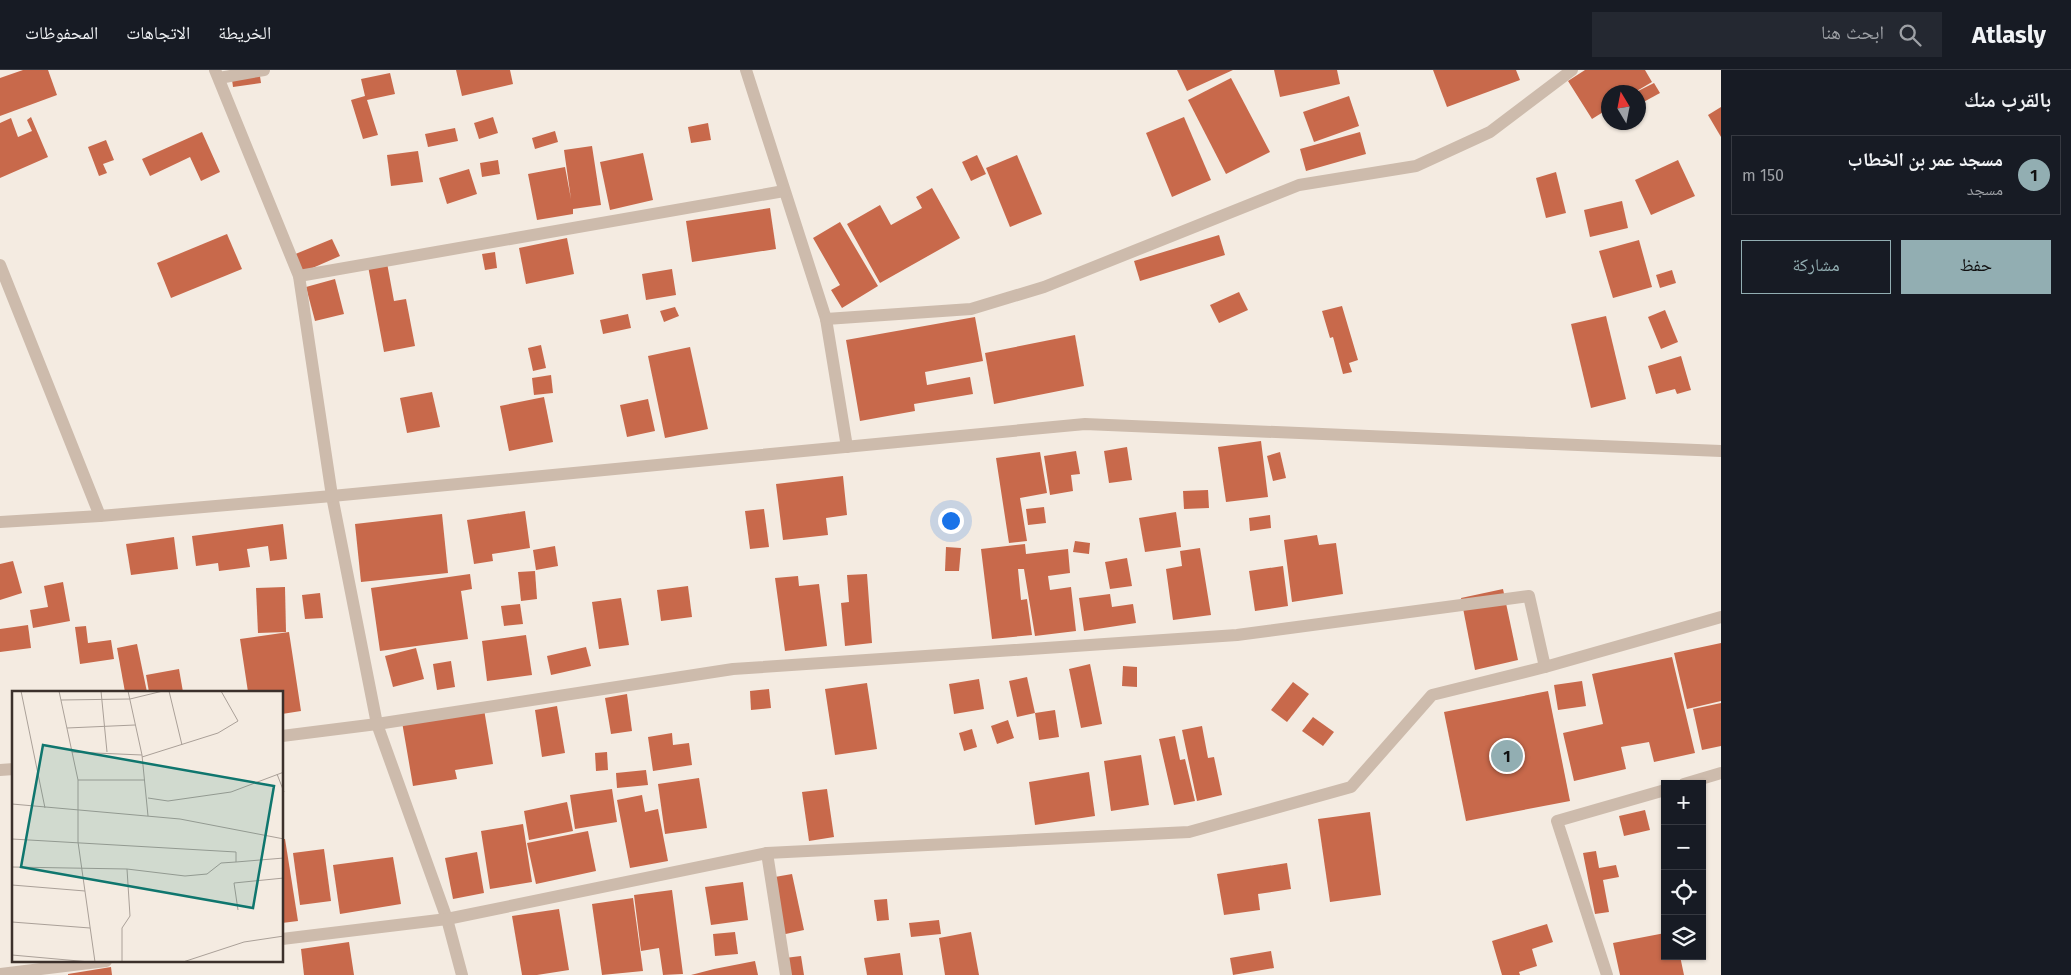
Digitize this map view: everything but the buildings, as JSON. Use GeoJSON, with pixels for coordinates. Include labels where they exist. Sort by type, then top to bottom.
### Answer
{"type":"FeatureCollection","features":[{"type":"Feature","properties":{"kind":"street"},"geometry":{"type":"LineString","coordinates":[[264,70],[217,74],[299,276],[332,496],[377,724],[447,919],[462,975]]}},
{"type":"Feature","properties":{"kind":"street"},"geometry":{"type":"LineString","coordinates":[[746,70],[826,319],[847,447]]}},
{"type":"Feature","properties":{"kind":"street"},"geometry":{"type":"LineString","coordinates":[[826,319],[972,309],[1044,287],[1299,185],[1416,166],[1490,132],[1572,70]]}},
{"type":"Feature","properties":{"kind":"street"},"geometry":{"type":"LineString","coordinates":[[299,276],[784,191]]}},
{"type":"Feature","properties":{"kind":"street"},"geometry":{"type":"LineString","coordinates":[[0,265],[100,516]]}},
{"type":"Feature","properties":{"kind":"street"},"geometry":{"type":"LineString","coordinates":[[0,522],[100,516],[332,496],[1085,424],[1721,451]]}},
{"type":"Feature","properties":{"kind":"street"},"geometry":{"type":"LineString","coordinates":[[284,736],[377,724],[732,669],[1237,635],[1529,596],[1545,667]]}},
{"type":"Feature","properties":{"kind":"street"},"geometry":{"type":"LineString","coordinates":[[284,940],[447,919],[767,853],[1189,832],[1350,788],[1432,695],[1545,667],[1721,617]]}},
{"type":"Feature","properties":{"kind":"street"},"geometry":{"type":"LineString","coordinates":[[1697,780],[1721,773]]}},
{"type":"Feature","properties":{"kind":"street"},"geometry":{"type":"LineString","coordinates":[[1607,975],[1557,821],[1661,791]]}},
{"type":"Feature","properties":{"kind":"street"},"geometry":{"type":"LineString","coordinates":[[767,853],[786,975]]}},
{"type":"Feature","properties":{"kind":"street"},"geometry":{"type":"LineString","coordinates":[[0,974],[98,962]]}},
{"type":"Feature","properties":{"kind":"place","name":"مسجد عمر بن الخطاب"},"geometry":{"type":"Point","coordinates":[1507,756]}}]}
